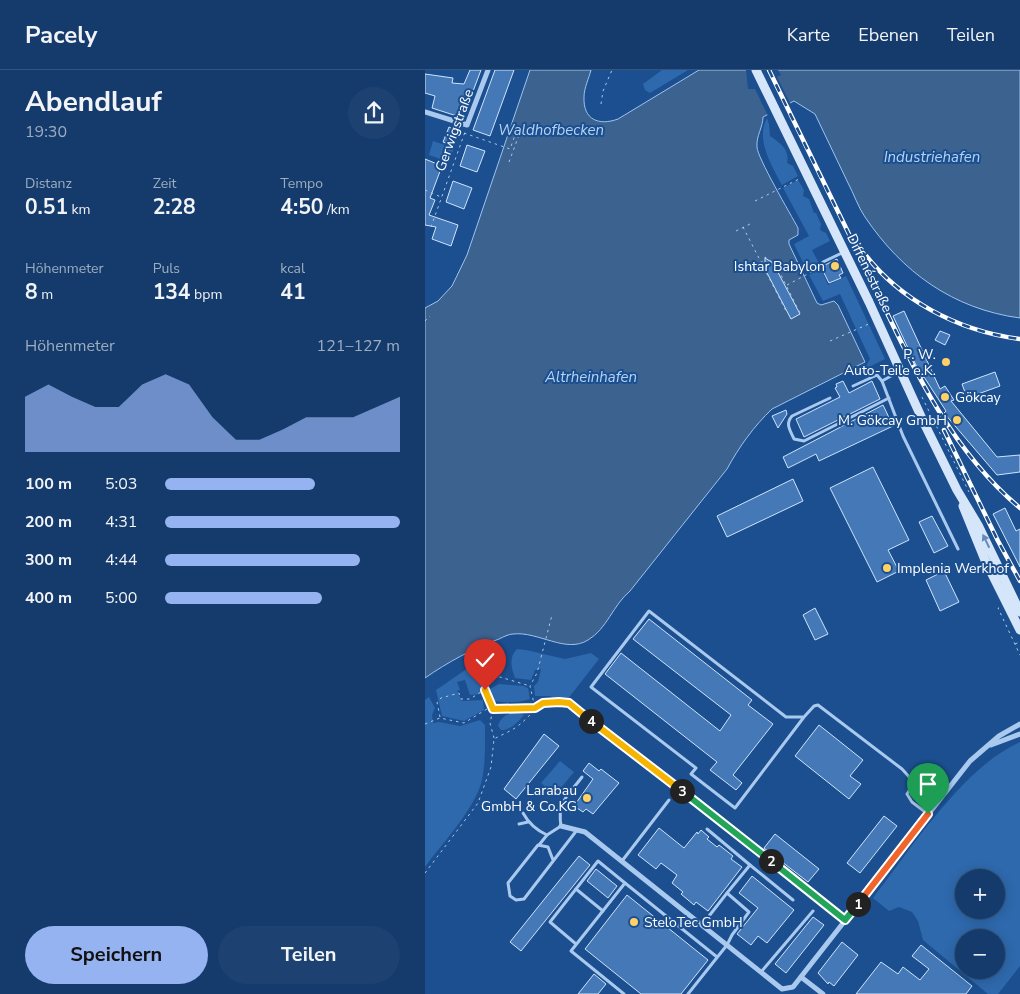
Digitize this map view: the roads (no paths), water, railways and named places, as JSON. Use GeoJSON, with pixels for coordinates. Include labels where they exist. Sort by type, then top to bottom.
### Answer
{"type":"FeatureCollection","features":[{"type":"Feature","properties":{"kind":"main road","name":"Diffenéstraße"},"geometry":{"type":"LineString","coordinates":[[756,70],[845,252],[957,490],[970,526],[1019,622]]}},
{"type":"Feature","properties":{"kind":"main road","name":"Diffenéstraße"},"geometry":{"type":"LineString","coordinates":[[957,490],[978,525],[1017,602],[1019,622]]}},
{"type":"Feature","properties":{"kind":"street","name":"Gerwigstraße"},"geometry":{"type":"LineString","coordinates":[[425,112],[467,124],[488,70]]}},
{"type":"Feature","properties":{"kind":"street"},"geometry":{"type":"LineString","coordinates":[[561,826],[585,832],[782,989],[793,987],[970,761],[999,736],[1020,724]]}},
{"type":"Feature","properties":{"kind":"street"},"geometry":{"type":"LineString","coordinates":[[986,748],[1020,734]]}},
{"type":"Feature","properties":{"kind":"street"},"geometry":{"type":"LineString","coordinates":[[801,977],[823,994]]}},
{"type":"Feature","properties":{"kind":"lane"},"geometry":{"type":"LineString","coordinates":[[823,262],[845,252]]}},
{"type":"Feature","properties":{"kind":"lane"},"geometry":{"type":"LineString","coordinates":[[882,381],[900,370]]}},
{"type":"Feature","properties":{"kind":"lane"},"geometry":{"type":"LineString","coordinates":[[853,386],[877,375],[882,381],[903,436],[958,549]]}},
{"type":"Feature","properties":{"kind":"lane"},"geometry":{"type":"LineString","coordinates":[[830,398],[792,416],[788,420],[787,426],[794,440],[804,441],[889,398]]}},
{"type":"Feature","properties":{"kind":"lane"},"geometry":{"type":"LineString","coordinates":[[804,717],[787,717],[649,611],[591,687],[696,768],[691,774],[735,808],[804,717],[817,705],[902,769],[912,780],[912,787],[907,794],[912,802],[928,814]]}},
{"type":"Feature","properties":{"kind":"lane"},"geometry":{"type":"LineString","coordinates":[[577,830],[523,899],[516,900],[510,896],[507,883],[547,835],[561,826],[559,812],[562,804],[582,777]]}},
{"type":"Feature","properties":{"kind":"lane"},"geometry":{"type":"LineString","coordinates":[[622,861],[669,800]]}},
{"type":"Feature","properties":{"kind":"lane"},"geometry":{"type":"LineString","coordinates":[[523,814],[528,822],[538,831],[547,835]]}},
{"type":"Feature","properties":{"kind":"lane"},"geometry":{"type":"LineString","coordinates":[[519,824],[528,822]]}},
{"type":"Feature","properties":{"kind":"lane"},"geometry":{"type":"LineString","coordinates":[[707,829],[793,900]]}},
{"type":"Feature","properties":{"kind":"lane"},"geometry":{"type":"LineString","coordinates":[[538,845],[545,844],[553,860]]}},
{"type":"Feature","properties":{"kind":"lane"},"geometry":{"type":"LineString","coordinates":[[576,944],[550,922],[597,861],[717,957]]}},
{"type":"Feature","properties":{"kind":"lane"},"geometry":{"type":"LineString","coordinates":[[702,925],[749,865]]}},
{"type":"Feature","properties":{"kind":"lane"},"geometry":{"type":"LineString","coordinates":[[624,994],[571,951],[625,883]]}},
{"type":"Feature","properties":{"kind":"lane"},"geometry":{"type":"LineString","coordinates":[[576,889],[603,911]]}},
{"type":"Feature","properties":{"kind":"lane"},"geometry":{"type":"LineString","coordinates":[[688,994],[727,945],[749,912],[727,893]]}},
{"type":"Feature","properties":{"kind":"lane"},"geometry":{"type":"LineString","coordinates":[[761,972],[813,911]]}},
{"type":"Feature","properties":{"kind":"water","name":"Altrheinhafen"},"geometry":{"type":"Polygon","coordinates":[[[530,70],[591,70],[585,90],[584,105],[589,116],[605,122],[618,119],[699,70],[1020,70],[1020,318],[973,306],[951,297],[931,285],[895,255],[863,213],[815,114],[794,101],[763,117],[758,135],[758,153],[798,228],[798,235],[789,240],[789,244],[817,303],[821,305],[834,301],[838,305],[865,362],[772,409],[759,422],[727,469],[595,635],[579,644],[571,645],[522,634],[510,634],[461,656],[425,678],[425,308],[438,301],[452,286],[467,255],[530,70]]]}},
{"type":"Feature","properties":{"kind":"railway"},"geometry":{"type":"LineString","coordinates":[[769,70],[898,335],[931,398],[971,457],[994,484],[1020,508]]}},
{"type":"Feature","properties":{"kind":"railway"},"geometry":{"type":"LineString","coordinates":[[861,249],[893,283],[911,298],[931,310],[974,329],[1020,339]]}},
{"type":"Feature","properties":{"kind":"railway"},"geometry":{"type":"LineString","coordinates":[[944,430],[998,541],[1020,581]]}},
{"type":"Feature","properties":{"kind":"place","name":"Ishtar Babylon"},"geometry":{"type":"Point","coordinates":[835,266]}},
{"type":"Feature","properties":{"kind":"place","name":"P. W. Auto-Teile e.K."},"geometry":{"type":"Point","coordinates":[946,362]}},
{"type":"Feature","properties":{"kind":"place","name":"Gökcay"},"geometry":{"type":"Point","coordinates":[945,397]}},
{"type":"Feature","properties":{"kind":"place","name":"M. Gökcay GmbH"},"geometry":{"type":"Point","coordinates":[957,420]}},
{"type":"Feature","properties":{"kind":"place","name":"Implenia Werkhof"},"geometry":{"type":"Point","coordinates":[887,568]}},
{"type":"Feature","properties":{"kind":"place","name":"Larabau GmbH & Co.KG"},"geometry":{"type":"Point","coordinates":[587,798]}},
{"type":"Feature","properties":{"kind":"place","name":"SteloTec GmbH"},"geometry":{"type":"Point","coordinates":[634,922]}},
{"type":"Feature","properties":{"kind":"water label","name":"Waldhofbecken"},"geometry":{"type":"Point","coordinates":[551,130]}},
{"type":"Feature","properties":{"kind":"water label","name":"Industriehafen"},"geometry":{"type":"Point","coordinates":[932,157]}}]}
